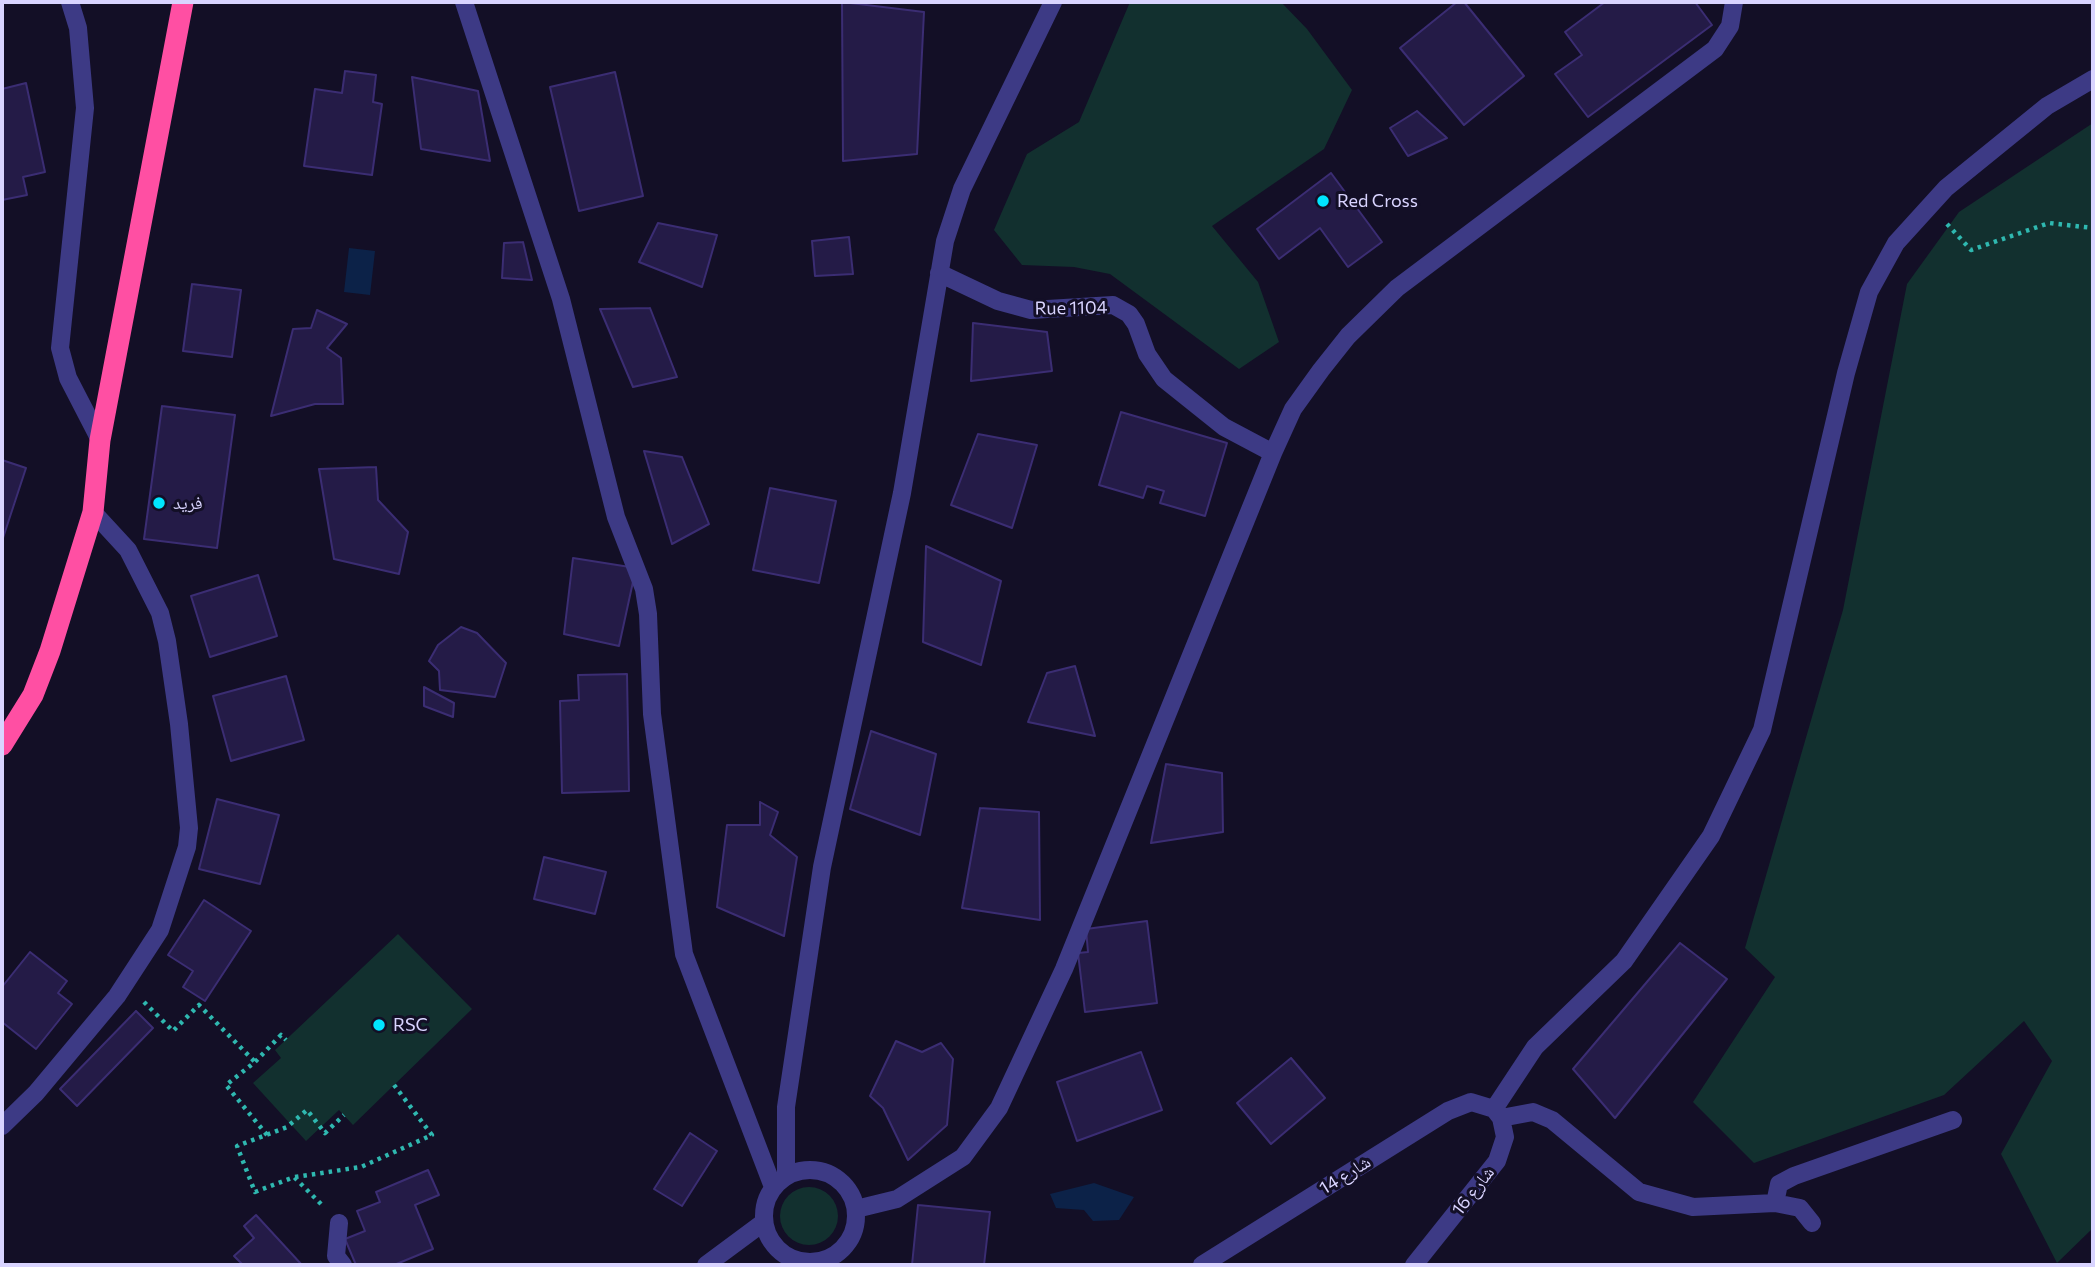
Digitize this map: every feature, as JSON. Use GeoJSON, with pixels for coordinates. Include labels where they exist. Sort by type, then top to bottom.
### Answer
{"type":"FeatureCollection","features":[{"type":"Feature","properties":{"kind":"highway"},"geometry":{"type":"LineString","coordinates":[[2,745],[37,684],[93,512],[100,440],[183,2]]}},
{"type":"Feature","properties":{"kind":"street"},"geometry":{"type":"LineString","coordinates":[[70,2],[78,28],[85,108],[60,348],[68,378],[100,440]]}},
{"type":"Feature","properties":{"kind":"street"},"geometry":{"type":"LineString","coordinates":[[464,2],[561,299],[617,517],[644,589],[648,614],[652,714],[684,954],[780,1182]]}},
{"type":"Feature","properties":{"kind":"street"},"geometry":{"type":"LineString","coordinates":[[780,1182],[786,1107],[822,867],[902,493],[945,240],[962,189],[1053,2]]}},
{"type":"Feature","properties":{"kind":"street"},"geometry":{"type":"LineString","coordinates":[[856,1209],[897,1199],[963,1157],[999,1108],[1064,969],[1273,453],[1293,409],[1321,370],[1348,336],[1397,288],[1715,49],[1730,26],[1734,2]]}},
{"type":"Feature","properties":{"kind":"street"},"geometry":{"type":"LineString","coordinates":[[1497,1113],[1535,1047],[1623,961],[1711,836],[1762,730],[1828,447],[1869,292],[1896,243],[1946,188],[2047,106],[2093,79]]}},
{"type":"Feature","properties":{"kind":"street","name":"Rue 1104"},"geometry":{"type":"LineString","coordinates":[[939,273],[998,301],[1031,310],[1113,305],[1129,314],[1136,324],[1147,354],[1164,379],[1224,426],[1273,453]]}},
{"type":"Feature","properties":{"kind":"street"},"geometry":{"type":"LineString","coordinates":[[2,1126],[36,1093],[117,996],[159,930],[184,857],[189,828],[179,724],[167,641],[160,613],[128,550],[93,512]]}},
{"type":"Feature","properties":{"kind":"street","name":"شارع 14"},"geometry":{"type":"LineString","coordinates":[[1202,1265],[1448,1111],[1471,1102],[1497,1113],[1533,1112],[1552,1120],[1639,1192],[1693,1207],[1775,1203]]}},
{"type":"Feature","properties":{"kind":"street","name":"شارع 16"},"geometry":{"type":"LineString","coordinates":[[1414,1265],[1497,1161],[1505,1137],[1497,1113]]}},
{"type":"Feature","properties":{"kind":"street"},"geometry":{"type":"LineString","coordinates":[[1812,1223],[1800,1208],[1775,1203],[1779,1184],[1794,1176],[1953,1120]]}},
{"type":"Feature","properties":{"kind":"street"},"geometry":{"type":"LineString","coordinates":[[811,1170],[836,1177],[845,1185],[856,1209],[855,1223],[843,1256],[818,1261],[789,1257],[777,1248],[764,1222],[767,1198],[780,1182],[811,1170]]}},
{"type":"Feature","properties":{"kind":"street"},"geometry":{"type":"LineString","coordinates":[[706,1265],[764,1222]]}},
{"type":"Feature","properties":{"kind":"street"},"geometry":{"type":"LineString","coordinates":[[339,1223],[336,1256],[343,1265]]}},
{"type":"Feature","properties":{"kind":"path"},"geometry":{"type":"LineString","coordinates":[[1931,205],[1971,250],[2049,223],[2093,228]]}},
{"type":"Feature","properties":{"kind":"path"},"geometry":{"type":"LineString","coordinates":[[117,996],[140,997],[173,1031],[199,1005],[255,1062]]}},
{"type":"Feature","properties":{"kind":"path"},"geometry":{"type":"LineString","coordinates":[[267,1135],[226,1085],[255,1062],[281,1035],[286,1040]]}},
{"type":"Feature","properties":{"kind":"path"},"geometry":{"type":"LineString","coordinates":[[344,1115],[325,1133],[307,1110],[287,1127],[237,1146],[255,1192],[294,1177],[361,1167],[432,1135],[394,1085]]}},
{"type":"Feature","properties":{"kind":"path"},"geometry":{"type":"LineString","coordinates":[[294,1177],[339,1223]]}},
{"type":"Feature","properties":{"kind":"green space"},"geometry":{"type":"Polygon","coordinates":[[[1130,2],[1281,2],[1307,29],[1352,90],[1324,149],[1212,226],[1258,282],[1279,342],[1239,369],[1110,274],[1074,267],[1022,265],[994,230],[1027,154],[1079,122],[1130,2]]]}},
{"type":"Feature","properties":{"kind":"green space"},"geometry":{"type":"Polygon","coordinates":[[[2093,123],[2093,1228],[2057,1263],[2001,1154],[2052,1061],[2024,1021],[1944,1095],[1754,1163],[1693,1102],[1775,977],[1745,948],[1843,610],[1907,284],[1959,212],[2093,123]]]}},
{"type":"Feature","properties":{"kind":"green space","name":"RSC"},"geometry":{"type":"Polygon","coordinates":[[[398,934],[472,1009],[353,1125],[339,1110],[306,1141],[253,1083],[281,1058],[275,1050],[398,934]]]}},
{"type":"Feature","properties":{"kind":"green space"},"geometry":{"type":"Polygon","coordinates":[[[803,1187],[815,1187],[830,1195],[838,1210],[838,1222],[830,1237],[815,1245],[803,1245],[788,1237],[780,1222],[780,1210],[788,1195],[803,1187]]]}},
{"type":"Feature","properties":{"kind":"water"},"geometry":{"type":"Polygon","coordinates":[[[349,248],[375,251],[370,295],[344,292],[349,248]]]}},
{"type":"Feature","properties":{"kind":"water"},"geometry":{"type":"Polygon","coordinates":[[[1094,1183],[1134,1197],[1119,1220],[1093,1221],[1084,1210],[1056,1208],[1050,1194],[1094,1183]]]}},
{"type":"Feature","properties":{"kind":"building"},"geometry":{"type":"Polygon","coordinates":[[[842,2],[924,12],[917,154],[843,161],[842,2]]]}},
{"type":"Feature","properties":{"kind":"building"},"geometry":{"type":"Polygon","coordinates":[[[1457,2],[1464,2],[1524,76],[1464,125],[1400,48],[1457,2]]]}},
{"type":"Feature","properties":{"kind":"building"},"geometry":{"type":"Polygon","coordinates":[[[1605,2],[1695,2],[1712,25],[1588,117],[1555,74],[1582,55],[1565,32],[1605,2]]]}},
{"type":"Feature","properties":{"kind":"building"},"geometry":{"type":"Polygon","coordinates":[[[345,71],[376,75],[373,102],[382,104],[372,175],[304,166],[315,89],[342,93],[345,71]]]}},
{"type":"Feature","properties":{"kind":"building"},"geometry":{"type":"Polygon","coordinates":[[[615,72],[643,196],[579,211],[550,87],[615,72]]]}},
{"type":"Feature","properties":{"kind":"building"},"geometry":{"type":"Polygon","coordinates":[[[412,77],[478,91],[490,161],[421,149],[412,77]]]}},
{"type":"Feature","properties":{"kind":"building"},"geometry":{"type":"Polygon","coordinates":[[[26,83],[45,172],[23,177],[27,195],[2,200],[2,89],[26,83]]]}},
{"type":"Feature","properties":{"kind":"building"},"geometry":{"type":"Polygon","coordinates":[[[1417,111],[1447,138],[1408,156],[1390,128],[1417,111]]]}},
{"type":"Feature","properties":{"kind":"building","name":"Red Cross"},"geometry":{"type":"Polygon","coordinates":[[[1331,173],[1382,242],[1348,267],[1320,228],[1279,259],[1257,229],[1331,173]]]}},
{"type":"Feature","properties":{"kind":"building"},"geometry":{"type":"Polygon","coordinates":[[[658,223],[717,235],[702,287],[639,262],[658,223]]]}},
{"type":"Feature","properties":{"kind":"building"},"geometry":{"type":"Polygon","coordinates":[[[849,237],[853,274],[815,276],[812,241],[849,237]]]}},
{"type":"Feature","properties":{"kind":"building"},"geometry":{"type":"Polygon","coordinates":[[[523,242],[532,280],[502,278],[504,243],[523,242]]]}},
{"type":"Feature","properties":{"kind":"building"},"geometry":{"type":"Polygon","coordinates":[[[192,284],[241,290],[232,357],[183,351],[192,284]]]}},
{"type":"Feature","properties":{"kind":"building"},"geometry":{"type":"Polygon","coordinates":[[[650,308],[677,377],[633,387],[600,309],[650,308]]]}},
{"type":"Feature","properties":{"kind":"building"},"geometry":{"type":"Polygon","coordinates":[[[317,310],[347,324],[327,348],[341,358],[343,404],[315,404],[271,416],[293,329],[311,328],[317,310]]]}},
{"type":"Feature","properties":{"kind":"building"},"geometry":{"type":"Polygon","coordinates":[[[973,323],[1047,332],[1052,371],[971,381],[973,323]]]}},
{"type":"Feature","properties":{"kind":"building"},"geometry":{"type":"Polygon","coordinates":[[[162,406],[235,415],[217,548],[144,539],[162,406]]]}},
{"type":"Feature","properties":{"kind":"building"},"geometry":{"type":"Polygon","coordinates":[[[1121,412],[1227,443],[1205,516],[1160,503],[1164,491],[1147,486],[1143,498],[1099,485],[1121,412]]]}},
{"type":"Feature","properties":{"kind":"building"},"geometry":{"type":"Polygon","coordinates":[[[978,434],[1037,445],[1012,528],[951,505],[978,434]]]}},
{"type":"Feature","properties":{"kind":"building"},"geometry":{"type":"Polygon","coordinates":[[[644,451],[682,457],[709,524],[672,544],[644,451]]]}},
{"type":"Feature","properties":{"kind":"building"},"geometry":{"type":"Polygon","coordinates":[[[2,460],[26,468],[2,541],[2,460]]]}},
{"type":"Feature","properties":{"kind":"building"},"geometry":{"type":"Polygon","coordinates":[[[376,467],[378,500],[408,532],[399,574],[334,559],[319,469],[376,467]]]}},
{"type":"Feature","properties":{"kind":"building"},"geometry":{"type":"Polygon","coordinates":[[[770,488],[836,501],[819,583],[753,570],[770,488]]]}},
{"type":"Feature","properties":{"kind":"building"},"geometry":{"type":"Polygon","coordinates":[[[926,546],[1001,581],[981,665],[923,642],[926,546]]]}},
{"type":"Feature","properties":{"kind":"building"},"geometry":{"type":"Polygon","coordinates":[[[573,558],[636,568],[619,646],[564,634],[573,558]]]}},
{"type":"Feature","properties":{"kind":"building"},"geometry":{"type":"Polygon","coordinates":[[[258,575],[277,636],[210,657],[191,596],[258,575]]]}},
{"type":"Feature","properties":{"kind":"building"},"geometry":{"type":"Polygon","coordinates":[[[461,627],[477,633],[506,663],[495,697],[440,690],[439,671],[429,661],[438,645],[461,627]]]}},
{"type":"Feature","properties":{"kind":"building"},"geometry":{"type":"Polygon","coordinates":[[[1075,666],[1095,736],[1028,722],[1047,673],[1075,666]]]}},
{"type":"Feature","properties":{"kind":"building"},"geometry":{"type":"Polygon","coordinates":[[[627,674],[629,791],[562,793],[560,701],[579,700],[578,675],[627,674]]]}},
{"type":"Feature","properties":{"kind":"building"},"geometry":{"type":"Polygon","coordinates":[[[286,676],[304,740],[231,761],[213,696],[286,676]]]}},
{"type":"Feature","properties":{"kind":"building"},"geometry":{"type":"Polygon","coordinates":[[[424,687],[454,703],[453,717],[424,706],[424,687]]]}},
{"type":"Feature","properties":{"kind":"building"},"geometry":{"type":"Polygon","coordinates":[[[871,731],[936,754],[920,835],[850,809],[871,731]]]}},
{"type":"Feature","properties":{"kind":"building"},"geometry":{"type":"Polygon","coordinates":[[[1166,764],[1222,773],[1223,832],[1151,843],[1166,764]]]}},
{"type":"Feature","properties":{"kind":"building"},"geometry":{"type":"Polygon","coordinates":[[[217,799],[279,815],[260,884],[199,869],[217,799]]]}},
{"type":"Feature","properties":{"kind":"building"},"geometry":{"type":"Polygon","coordinates":[[[760,802],[778,812],[770,835],[797,857],[784,936],[717,907],[727,825],[760,825],[760,802]]]}},
{"type":"Feature","properties":{"kind":"building"},"geometry":{"type":"Polygon","coordinates":[[[980,808],[1039,812],[1040,920],[962,908],[980,808]]]}},
{"type":"Feature","properties":{"kind":"building"},"geometry":{"type":"Polygon","coordinates":[[[544,857],[606,872],[595,914],[534,899],[544,857]]]}},
{"type":"Feature","properties":{"kind":"building"},"geometry":{"type":"Polygon","coordinates":[[[204,900],[251,931],[205,1001],[183,987],[193,971],[168,955],[204,900]]]}},
{"type":"Feature","properties":{"kind":"building"},"geometry":{"type":"Polygon","coordinates":[[[1147,921],[1157,1003],[1085,1012],[1078,953],[1088,952],[1086,929],[1147,921]]]}},
{"type":"Feature","properties":{"kind":"building"},"geometry":{"type":"Polygon","coordinates":[[[1680,943],[1727,979],[1615,1118],[1573,1069],[1680,943]]]}},
{"type":"Feature","properties":{"kind":"building"},"geometry":{"type":"Polygon","coordinates":[[[30,952],[67,981],[58,993],[72,1004],[36,1049],[2,1022],[2,987],[30,952]]]}},
{"type":"Feature","properties":{"kind":"building"},"geometry":{"type":"Polygon","coordinates":[[[136,1011],[153,1028],[77,1106],[60,1089],[136,1011]]]}},
{"type":"Feature","properties":{"kind":"building"},"geometry":{"type":"Polygon","coordinates":[[[896,1041],[922,1052],[941,1043],[953,1059],[947,1125],[908,1160],[883,1108],[870,1096],[896,1041]]]}},
{"type":"Feature","properties":{"kind":"building"},"geometry":{"type":"Polygon","coordinates":[[[1141,1052],[1162,1110],[1077,1141],[1057,1082],[1141,1052]]]}},
{"type":"Feature","properties":{"kind":"building"},"geometry":{"type":"Polygon","coordinates":[[[1291,1058],[1325,1098],[1271,1144],[1237,1103],[1291,1058]]]}},
{"type":"Feature","properties":{"kind":"building"},"geometry":{"type":"Polygon","coordinates":[[[690,1133],[717,1151],[682,1206],[654,1189],[690,1133]]]}},
{"type":"Feature","properties":{"kind":"building"},"geometry":{"type":"Polygon","coordinates":[[[428,1170],[439,1195],[415,1205],[433,1249],[394,1265],[356,1265],[345,1239],[365,1231],[357,1211],[380,1202],[376,1192],[428,1170]]]}},
{"type":"Feature","properties":{"kind":"building"},"geometry":{"type":"Polygon","coordinates":[[[918,1205],[990,1212],[984,1265],[912,1265],[918,1205]]]}},
{"type":"Feature","properties":{"kind":"building"},"geometry":{"type":"Polygon","coordinates":[[[256,1215],[302,1265],[243,1265],[234,1256],[254,1238],[244,1226],[256,1215]]]}},
{"type":"Feature","properties":{"kind":"place","name":"Red Cross"},"geometry":{"type":"Point","coordinates":[1323,201]}},
{"type":"Feature","properties":{"kind":"place","name":"فريد"},"geometry":{"type":"Point","coordinates":[159,503]}},
{"type":"Feature","properties":{"kind":"place","name":"RSC"},"geometry":{"type":"Point","coordinates":[379,1025]}}]}
